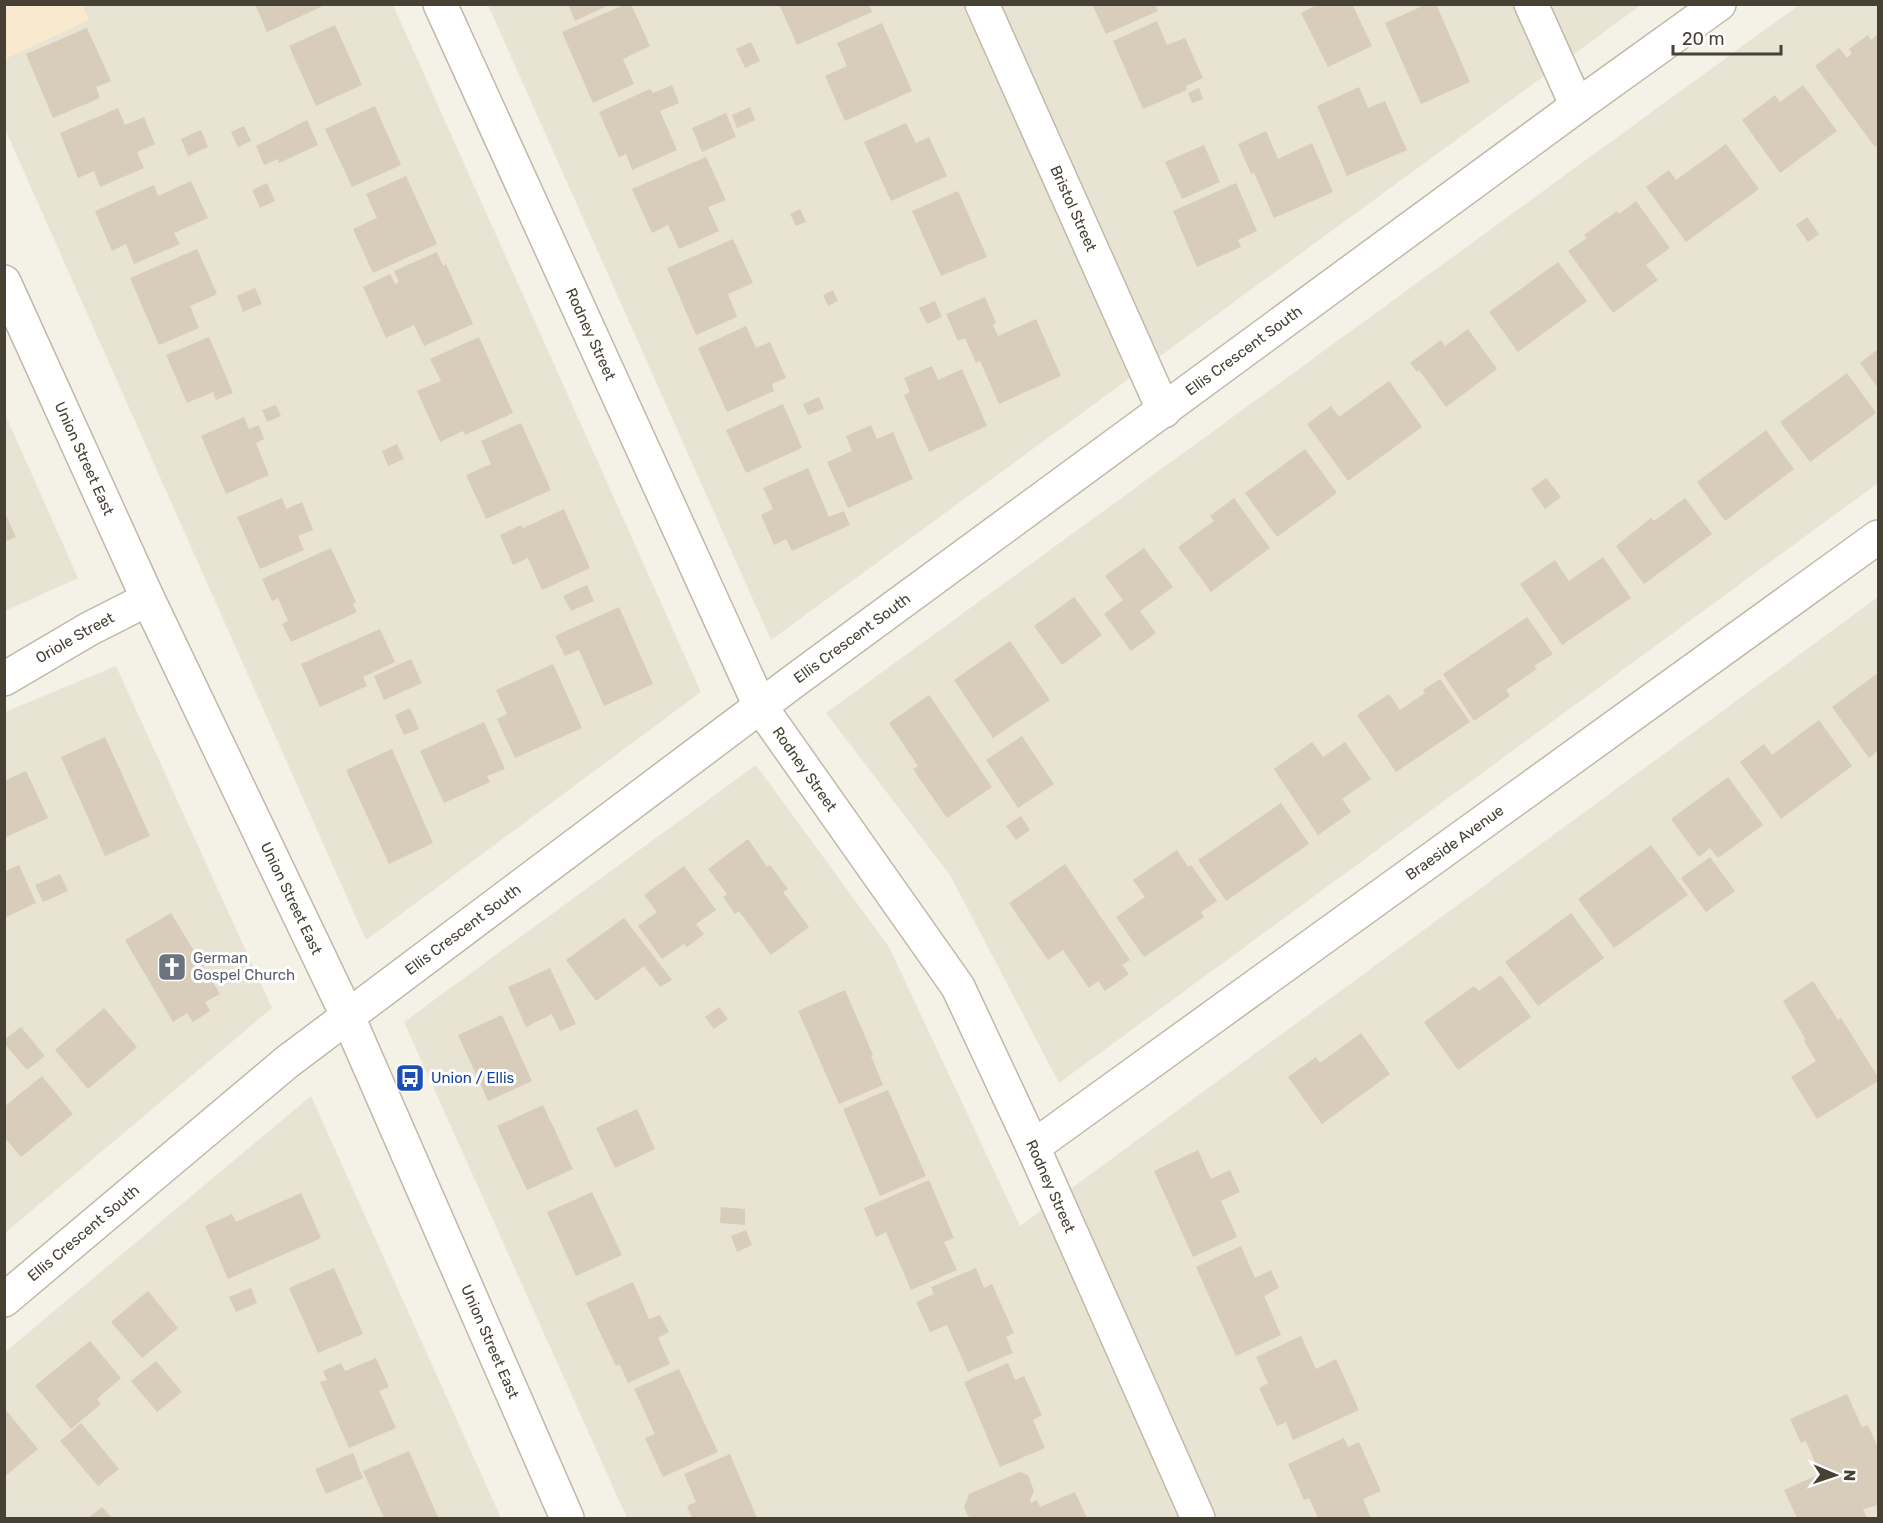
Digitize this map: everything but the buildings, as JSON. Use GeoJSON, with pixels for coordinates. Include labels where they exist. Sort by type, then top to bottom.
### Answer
{"type":"FeatureCollection","features":[{"type":"Feature","properties":{"kind":"street","name":"Rodney Street"},"geometry":{"type":"LineString","coordinates":[[440,4],[760,706],[958,987],[1033,1147],[1198,1518]]}},
{"type":"Feature","properties":{"kind":"street","name":"Bristol Street"},"geometry":{"type":"LineString","coordinates":[[982,4],[1164,411]]}},
{"type":"Feature","properties":{"kind":"street"},"geometry":{"type":"LineString","coordinates":[[1532,4],[1578,106]]}},
{"type":"Feature","properties":{"kind":"street","name":"Ellis Crescent South"},"geometry":{"type":"LineString","coordinates":[[4,1300],[287,1062],[760,706],[1719,4]]}},
{"type":"Feature","properties":{"kind":"street","name":"Union Street East"},"geometry":{"type":"LineString","coordinates":[[4,282],[148,599],[348,1017],[567,1518]]}},
{"type":"Feature","properties":{"kind":"street","name":"Braeside Avenue"},"geometry":{"type":"LineString","coordinates":[[1033,1147],[1878,537]]}},
{"type":"Feature","properties":{"kind":"street","name":"Oriole Street"},"geometry":{"type":"LineString","coordinates":[[4,679],[89,628],[148,599]]}},
{"type":"Feature","properties":{"kind":"shaded area"},"geometry":{"type":"Polygon","coordinates":[[[4,5],[82,5],[89,20],[5,59],[4,5]]]}},
{"type":"Feature","properties":{"kind":"shaded area"},"geometry":{"type":"Polygon","coordinates":[[[82,5],[393,5],[701,692],[366,940],[5,129],[4,59],[88,20],[82,5]]]}},
{"type":"Feature","properties":{"kind":"shaded area"},"geometry":{"type":"Polygon","coordinates":[[[488,5],[1641,5],[771,640],[488,5]]]}},
{"type":"Feature","properties":{"kind":"shaded area"},"geometry":{"type":"Polygon","coordinates":[[[1799,5],[1878,5],[1878,483],[1059,1083],[950,875],[826,713],[1799,5]]]}},
{"type":"Feature","properties":{"kind":"shaded area"},"geometry":{"type":"Polygon","coordinates":[[[4,412],[78,578],[5,611],[4,611],[4,412]]]}},
{"type":"Feature","properties":{"kind":"shaded area"},"geometry":{"type":"Polygon","coordinates":[[[1878,597],[1878,1518],[627,1518],[404,1022],[756,765],[889,947],[1020,1226],[1878,597]]]}},
{"type":"Feature","properties":{"kind":"shaded area"},"geometry":{"type":"Polygon","coordinates":[[[116,666],[272,1008],[5,1233],[5,712],[116,666]]]}},
{"type":"Feature","properties":{"kind":"shaded area"},"geometry":{"type":"Polygon","coordinates":[[[311,1096],[501,1518],[5,1518],[4,1353],[311,1096]]]}},
{"type":"Feature","properties":{"kind":"place","name":"German Gospel Church"},"geometry":{"type":"Point","coordinates":[172,967]}},
{"type":"Feature","properties":{"kind":"place","name":"Union / Ellis"},"geometry":{"type":"Point","coordinates":[410,1078]}}]}
